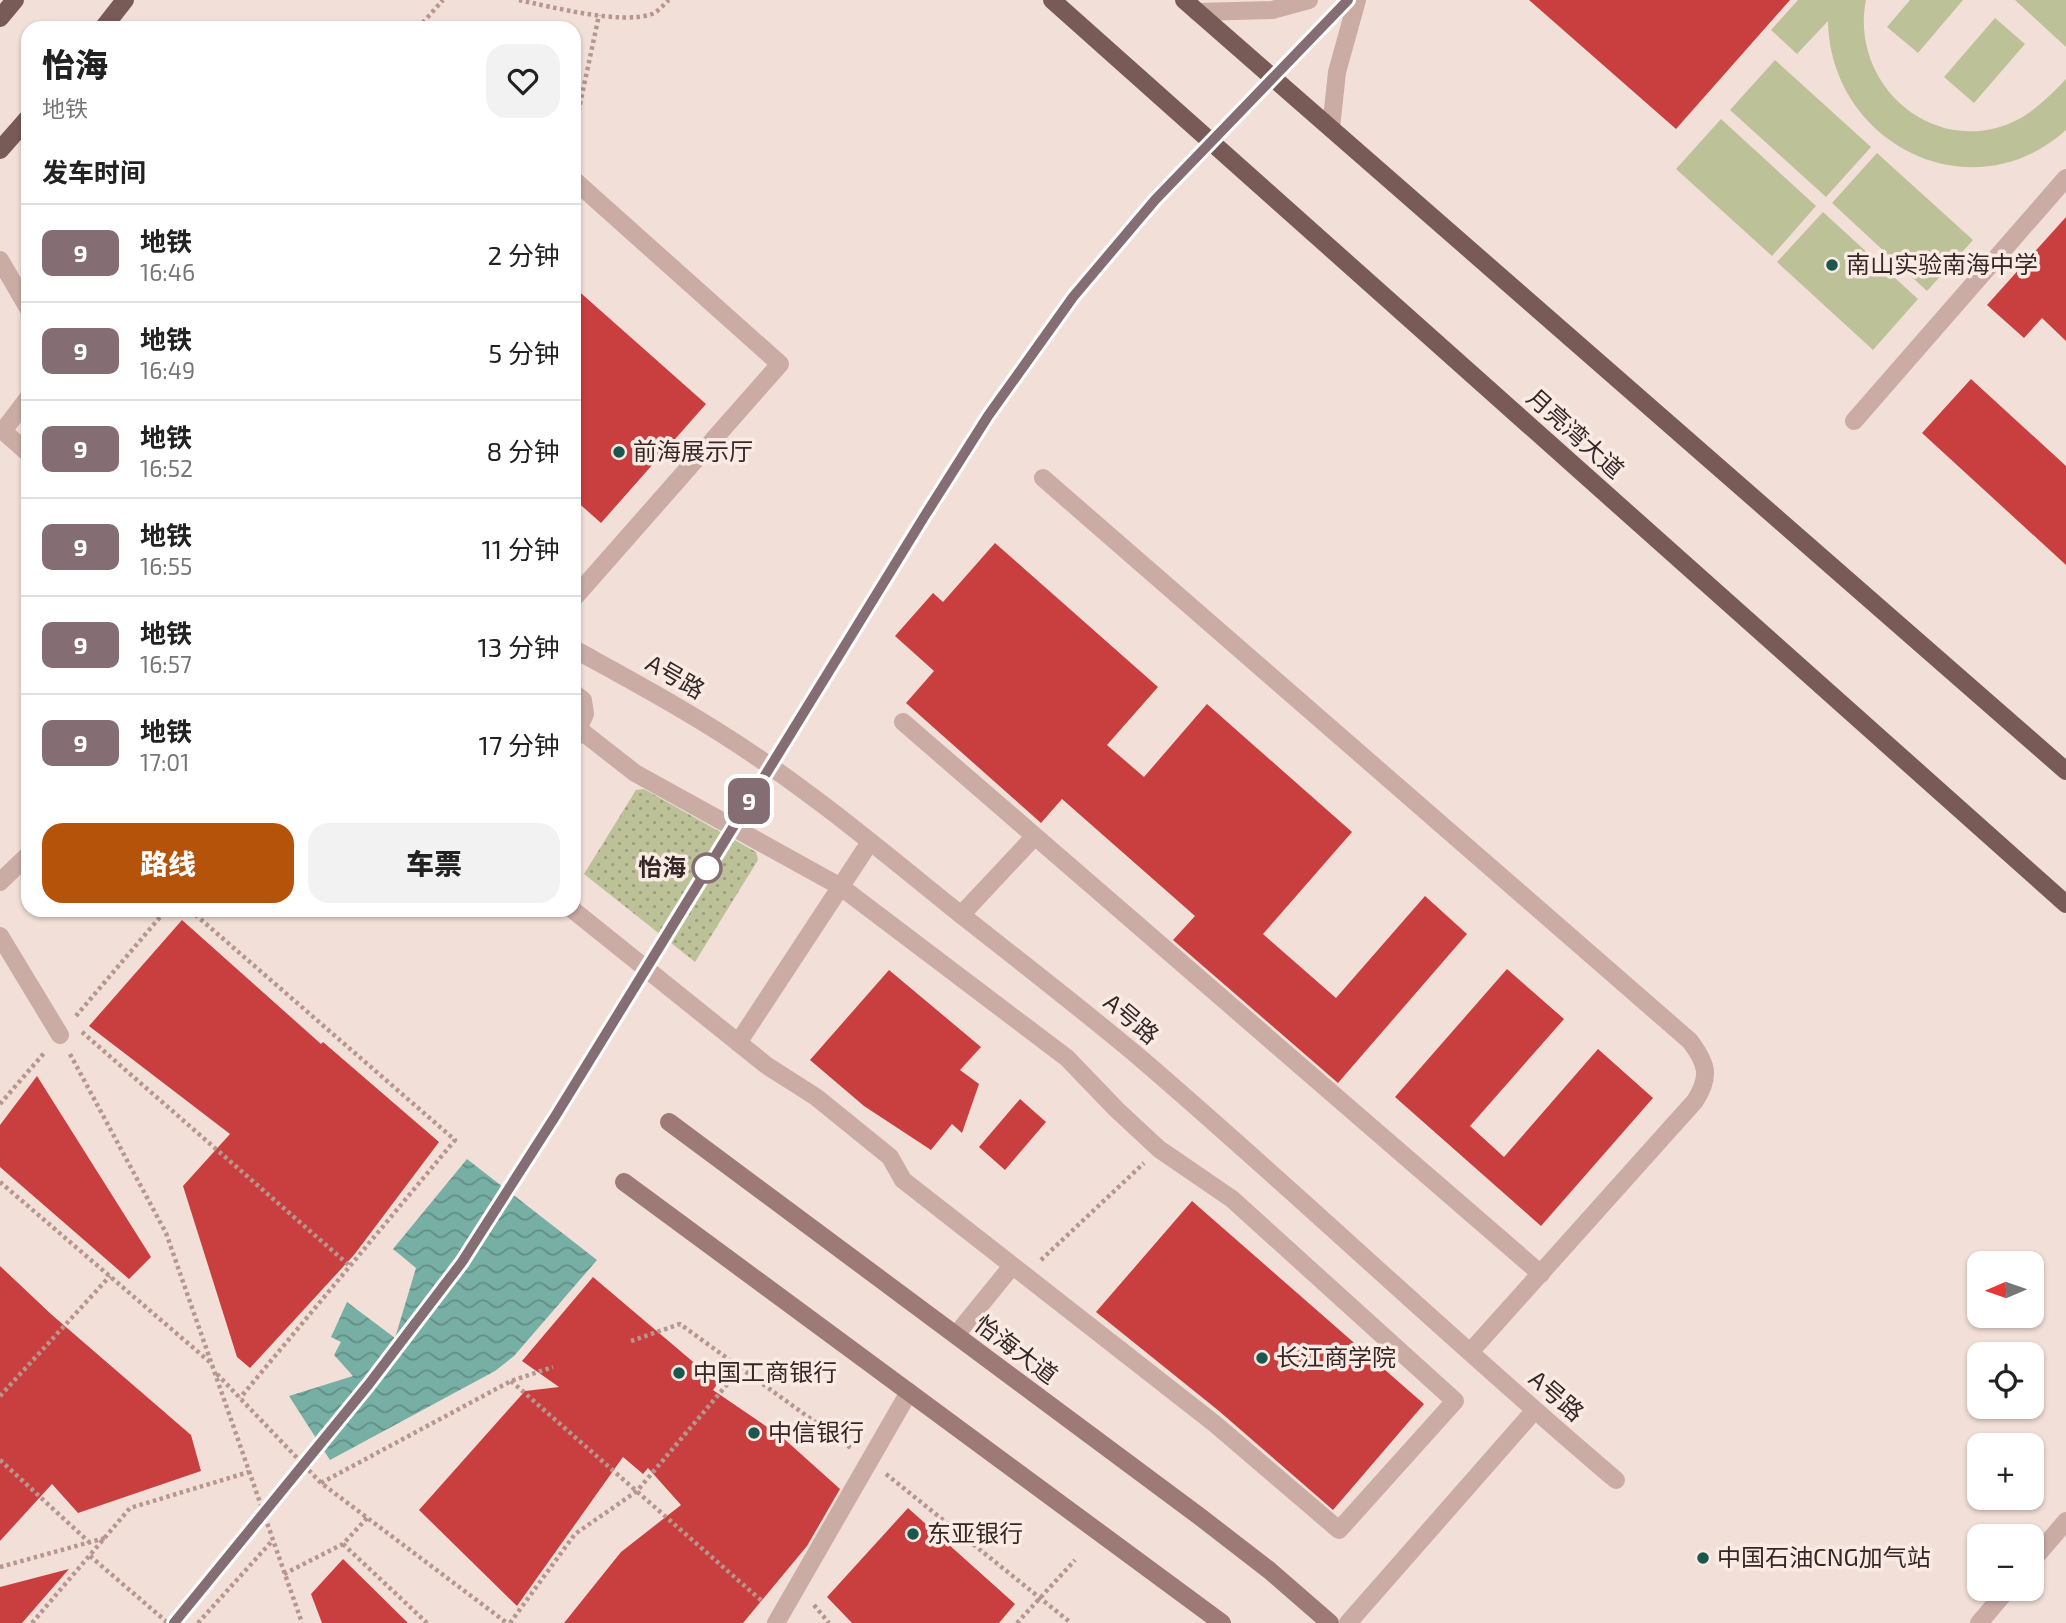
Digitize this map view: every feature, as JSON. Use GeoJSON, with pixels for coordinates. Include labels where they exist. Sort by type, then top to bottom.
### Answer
{"type":"FeatureCollection","features":[{"type":"Feature","properties":{"kind":"main road"},"geometry":{"type":"LineString","coordinates":[[0,18],[15,0]]}},
{"type":"Feature","properties":{"kind":"main road"},"geometry":{"type":"LineString","coordinates":[[108,21],[125,0]]}},
{"type":"Feature","properties":{"kind":"main road","name":"月亮湾大道"},"geometry":{"type":"LineString","coordinates":[[1052,0],[2066,904]]}},
{"type":"Feature","properties":{"kind":"main road"},"geometry":{"type":"LineString","coordinates":[[1191,6],[2066,771]]}},
{"type":"Feature","properties":{"kind":"main road"},"geometry":{"type":"LineString","coordinates":[[0,150],[21,126]]}},
{"type":"Feature","properties":{"kind":"main road","name":"怡海大道"},"geometry":{"type":"LineString","coordinates":[[669,1122],[1199,1516],[1269,1570],[1330,1623]]}},
{"type":"Feature","properties":{"kind":"main road"},"geometry":{"type":"LineString","coordinates":[[624,1182],[1222,1623]]}},
{"type":"Feature","properties":{"kind":"street"},"geometry":{"type":"LineString","coordinates":[[1191,6],[1272,10],[1309,0]]}},
{"type":"Feature","properties":{"kind":"street"},"geometry":{"type":"LineString","coordinates":[[1331,128],[1337,72],[1357,0]]}},
{"type":"Feature","properties":{"kind":"street"},"geometry":{"type":"LineString","coordinates":[[1854,421],[2066,178]]}},
{"type":"Feature","properties":{"kind":"street"},"geometry":{"type":"LineString","coordinates":[[581,186],[780,364],[581,590]]}},
{"type":"Feature","properties":{"kind":"street"},"geometry":{"type":"LineString","coordinates":[[0,260],[21,296]]}},
{"type":"Feature","properties":{"kind":"street"},"geometry":{"type":"LineString","coordinates":[[21,407],[3,430],[21,447]]}},
{"type":"Feature","properties":{"kind":"street"},"geometry":{"type":"LineString","coordinates":[[1043,478],[1690,1041],[1702,1057],[1706,1073],[1705,1086],[1695,1101],[1471,1351]]}},
{"type":"Feature","properties":{"kind":"street","name":"A号路"},"geometry":{"type":"LineString","coordinates":[[581,653],[727,737],[809,794],[870,842],[1141,1059],[1471,1351],[1534,1411],[1616,1480]]}},
{"type":"Feature","properties":{"kind":"street"},"geometry":{"type":"LineString","coordinates":[[581,698],[585,714],[581,724]]}},
{"type":"Feature","properties":{"kind":"street"},"geometry":{"type":"LineString","coordinates":[[903,722],[1541,1274]]}},
{"type":"Feature","properties":{"kind":"street"},"geometry":{"type":"LineString","coordinates":[[581,737],[635,773],[841,887],[1067,1058],[1159,1149],[1232,1199],[1455,1401],[1339,1530],[1215,1424],[903,1180],[890,1157],[816,1097],[766,1065],[581,916]]}},
{"type":"Feature","properties":{"kind":"street"},"geometry":{"type":"LineString","coordinates":[[961,915],[1035,836]]}},
{"type":"Feature","properties":{"kind":"street"},"geometry":{"type":"LineString","coordinates":[[738,1043],[870,842]]}},
{"type":"Feature","properties":{"kind":"street"},"geometry":{"type":"LineString","coordinates":[[0,882],[21,862]]}},
{"type":"Feature","properties":{"kind":"street"},"geometry":{"type":"LineString","coordinates":[[0,936],[65,1029]]}},
{"type":"Feature","properties":{"kind":"street"},"geometry":{"type":"LineString","coordinates":[[956,1335],[1018,1270]]}},
{"type":"Feature","properties":{"kind":"street"},"geometry":{"type":"LineString","coordinates":[[778,1620],[909,1392]]}},
{"type":"Feature","properties":{"kind":"street"},"geometry":{"type":"LineString","coordinates":[[1348,1623],[1534,1411]]}},
{"type":"Feature","properties":{"kind":"street"},"geometry":{"type":"LineString","coordinates":[[2044,1547],[2066,1521]]}},
{"type":"Feature","properties":{"kind":"street"},"geometry":{"type":"LineString","coordinates":[[1979,1623],[1998,1601]]}},
{"type":"Feature","properties":{"kind":"path"},"geometry":{"type":"LineString","coordinates":[[424,21],[443,0]]}},
{"type":"Feature","properties":{"kind":"path"},"geometry":{"type":"LineString","coordinates":[[519,0],[599,15],[630,17],[653,14],[669,0]]}},
{"type":"Feature","properties":{"kind":"path"},"geometry":{"type":"LineString","coordinates":[[581,97],[599,15]]}},
{"type":"Feature","properties":{"kind":"path"},"geometry":{"type":"LineString","coordinates":[[0,1104],[160,917]]}},
{"type":"Feature","properties":{"kind":"path"},"geometry":{"type":"LineString","coordinates":[[198,917],[455,1140],[240,1398]]}},
{"type":"Feature","properties":{"kind":"path"},"geometry":{"type":"LineString","coordinates":[[65,1029],[350,1266]]}},
{"type":"Feature","properties":{"kind":"path"},"geometry":{"type":"LineString","coordinates":[[65,1029],[166,1233],[302,1623]]}},
{"type":"Feature","properties":{"kind":"path"},"geometry":{"type":"LineString","coordinates":[[1018,1270],[1159,1149]]}},
{"type":"Feature","properties":{"kind":"path"},"geometry":{"type":"LineString","coordinates":[[0,1182],[211,1364]]}},
{"type":"Feature","properties":{"kind":"path"},"geometry":{"type":"LineString","coordinates":[[0,1396],[110,1276]]}},
{"type":"Feature","properties":{"kind":"path"},"geometry":{"type":"LineString","coordinates":[[321,1483],[511,1381],[554,1367]]}},
{"type":"Feature","properties":{"kind":"path"},"geometry":{"type":"LineString","coordinates":[[214,1371],[321,1483],[509,1623],[575,1534],[636,1491],[741,1368]]}},
{"type":"Feature","properties":{"kind":"path"},"geometry":{"type":"LineString","coordinates":[[511,1381],[778,1620]]}},
{"type":"Feature","properties":{"kind":"path"},"geometry":{"type":"LineString","coordinates":[[0,1460],[89,1542]]}},
{"type":"Feature","properties":{"kind":"path"},"geometry":{"type":"LineString","coordinates":[[32,1623],[130,1508],[249,1472]]}},
{"type":"Feature","properties":{"kind":"path"},"geometry":{"type":"LineString","coordinates":[[284,1574],[343,1544],[368,1517]]}},
{"type":"Feature","properties":{"kind":"path"},"geometry":{"type":"LineString","coordinates":[[0,1567],[106,1537]]}},
{"type":"Feature","properties":{"kind":"path"},"geometry":{"type":"LineString","coordinates":[[198,1623],[273,1540]]}},
{"type":"Feature","properties":{"kind":"path"},"geometry":{"type":"LineString","coordinates":[[343,1544],[428,1623]]}},
{"type":"Feature","properties":{"kind":"path"},"geometry":{"type":"LineString","coordinates":[[90,1556],[169,1623]]}},
{"type":"Feature","properties":{"kind":"path"},"geometry":{"type":"LineString","coordinates":[[1017,1623],[1075,1560]]}},
{"type":"Feature","properties":{"kind":"green space"},"geometry":{"type":"Polygon","coordinates":[[[1798,0],[1866,0],[1864,27],[1869,54],[1879,78],[1895,98],[1915,115],[1938,126],[1964,131],[1992,129],[2024,116],[2042,103],[2066,79],[2066,130],[2029,155],[1989,166],[1950,165],[1912,154],[1879,132],[1853,102],[1835,64],[1828,21],[1797,54],[1771,30],[1798,0]]]}},
{"type":"Feature","properties":{"kind":"green space"},"geometry":{"type":"Polygon","coordinates":[[[1910,0],[1963,0],[1918,53],[1887,27],[1910,0]]]}},
{"type":"Feature","properties":{"kind":"green space"},"geometry":{"type":"Polygon","coordinates":[[[2015,0],[2066,0],[2066,47],[2015,0]]]}},
{"type":"Feature","properties":{"kind":"green space"},"geometry":{"type":"Polygon","coordinates":[[[1995,18],[2025,44],[1974,103],[1944,77],[1995,18]]]}},
{"type":"Feature","properties":{"kind":"green space"},"geometry":{"type":"Polygon","coordinates":[[[1775,60],[1871,147],[1826,197],[1730,110],[1775,60]]]}},
{"type":"Feature","properties":{"kind":"green space"},"geometry":{"type":"Polygon","coordinates":[[[1721,119],[1816,206],[1772,256],[1676,169],[1721,119]]]}},
{"type":"Feature","properties":{"kind":"green space"},"geometry":{"type":"Polygon","coordinates":[[[1877,153],[1973,240],[1927,291],[1832,203],[1877,153]]]}},
{"type":"Feature","properties":{"kind":"green space"},"geometry":{"type":"Polygon","coordinates":[[[1823,212],[1918,299],[1873,350],[1777,262],[1823,212]]]}},
{"type":"Feature","properties":{"kind":"green space"},"geometry":{"type":"Polygon","coordinates":[[[644,789],[756,852],[758,860],[695,962],[584,874],[636,790],[644,789]]]}},
{"type":"Feature","properties":{"kind":"water"},"geometry":{"type":"Polygon","coordinates":[[[467,1159],[597,1260],[514,1356],[495,1371],[330,1460],[289,1396],[353,1376],[334,1355],[341,1342],[331,1337],[347,1302],[395,1338],[416,1268],[393,1249],[467,1159]]]}},
{"type":"Feature","properties":{"kind":"building"},"geometry":{"type":"Polygon","coordinates":[[[1529,0],[1790,0],[1676,129],[1529,0]]]}},
{"type":"Feature","properties":{"kind":"building"},"geometry":{"type":"Polygon","coordinates":[[[2066,217],[2066,341],[2042,318],[2024,338],[1987,305],[2066,217]]]}},
{"type":"Feature","properties":{"kind":"building","name":"前海展示厅"},"geometry":{"type":"Polygon","coordinates":[[[581,293],[706,404],[601,523],[581,505],[581,293]]]}},
{"type":"Feature","properties":{"kind":"building"},"geometry":{"type":"Polygon","coordinates":[[[1971,379],[2066,466],[2066,565],[1922,433],[1971,379]]]}},
{"type":"Feature","properties":{"kind":"building"},"geometry":{"type":"Polygon","coordinates":[[[995,543],[1158,687],[1107,745],[1144,777],[1207,704],[1352,832],[1263,934],[1336,998],[1425,896],[1467,934],[1338,1083],[1173,940],[1195,916],[1062,799],[1041,823],[906,703],[934,671],[895,636],[933,593],[943,602],[995,543]]]}},
{"type":"Feature","properties":{"kind":"building"},"geometry":{"type":"Polygon","coordinates":[[[182,920],[321,1044],[323,1042],[439,1142],[354,1255],[250,1368],[237,1357],[183,1186],[230,1134],[89,1026],[182,920]]]}},
{"type":"Feature","properties":{"kind":"building"},"geometry":{"type":"Polygon","coordinates":[[[1507,969],[1564,1019],[1470,1126],[1504,1157],[1598,1049],[1653,1098],[1541,1226],[1395,1097],[1507,969]]]}},
{"type":"Feature","properties":{"kind":"building"},"geometry":{"type":"Polygon","coordinates":[[[889,970],[981,1047],[960,1070],[979,1084],[962,1133],[952,1124],[931,1150],[864,1106],[810,1060],[889,970]]]}},
{"type":"Feature","properties":{"kind":"building"},"geometry":{"type":"Polygon","coordinates":[[[37,1076],[151,1257],[129,1279],[0,1167],[0,1125],[37,1076]]]}},
{"type":"Feature","properties":{"kind":"building"},"geometry":{"type":"Polygon","coordinates":[[[1020,1099],[1046,1122],[1005,1170],[979,1147],[1020,1099]]]}},
{"type":"Feature","properties":{"kind":"building","name":"长江商学院"},"geometry":{"type":"Polygon","coordinates":[[[1192,1201],[1424,1404],[1333,1510],[1219,1411],[1096,1312],[1192,1201]]]}},
{"type":"Feature","properties":{"kind":"building"},"geometry":{"type":"Polygon","coordinates":[[[0,1266],[52,1315],[191,1435],[201,1471],[78,1513],[52,1484],[0,1541],[0,1266]]]}},
{"type":"Feature","properties":{"kind":"building"},"geometry":{"type":"Polygon","coordinates":[[[593,1277],[718,1383],[713,1390],[782,1437],[840,1489],[807,1546],[743,1623],[564,1623],[621,1552],[681,1505],[648,1468],[643,1474],[623,1457],[517,1606],[419,1510],[525,1391],[559,1387],[522,1361],[593,1277]]]}},
{"type":"Feature","properties":{"kind":"building"},"geometry":{"type":"Polygon","coordinates":[[[908,1508],[1015,1604],[999,1623],[852,1623],[827,1597],[908,1508]]]}},
{"type":"Feature","properties":{"kind":"building"},"geometry":{"type":"Polygon","coordinates":[[[343,1559],[408,1623],[322,1623],[311,1594],[343,1559]]]}},
{"type":"Feature","properties":{"kind":"building"},"geometry":{"type":"Polygon","coordinates":[[[69,1569],[22,1623],[0,1623],[0,1587],[69,1569]]]}},
{"type":"Feature","properties":{"kind":"metro line","name":"9"},"geometry":{"type":"LineString","coordinates":[[174,1623],[369,1384],[462,1262],[556,1115],[924,517],[988,416],[1073,297],[1155,200],[1348,0]]}},
{"type":"Feature","properties":{"kind":"place","name":"南山实验南海中学"},"geometry":{"type":"Point","coordinates":[1832,265]}},
{"type":"Feature","properties":{"kind":"place","name":"前海展示厅"},"geometry":{"type":"Point","coordinates":[619,452]}},
{"type":"Feature","properties":{"kind":"place","name":"怡海"},"geometry":{"type":"Point","coordinates":[707,868]}},
{"type":"Feature","properties":{"kind":"place","name":"长江商学院"},"geometry":{"type":"Point","coordinates":[1262,1358]}},
{"type":"Feature","properties":{"kind":"place","name":"中国工商银行"},"geometry":{"type":"Point","coordinates":[679,1373]}},
{"type":"Feature","properties":{"kind":"place","name":"中信银行"},"geometry":{"type":"Point","coordinates":[754,1433]}},
{"type":"Feature","properties":{"kind":"place","name":"东亚银行"},"geometry":{"type":"Point","coordinates":[913,1534]}},
{"type":"Feature","properties":{"kind":"place","name":"中国石油CNG加气站"},"geometry":{"type":"Point","coordinates":[1703,1558]}}]}
